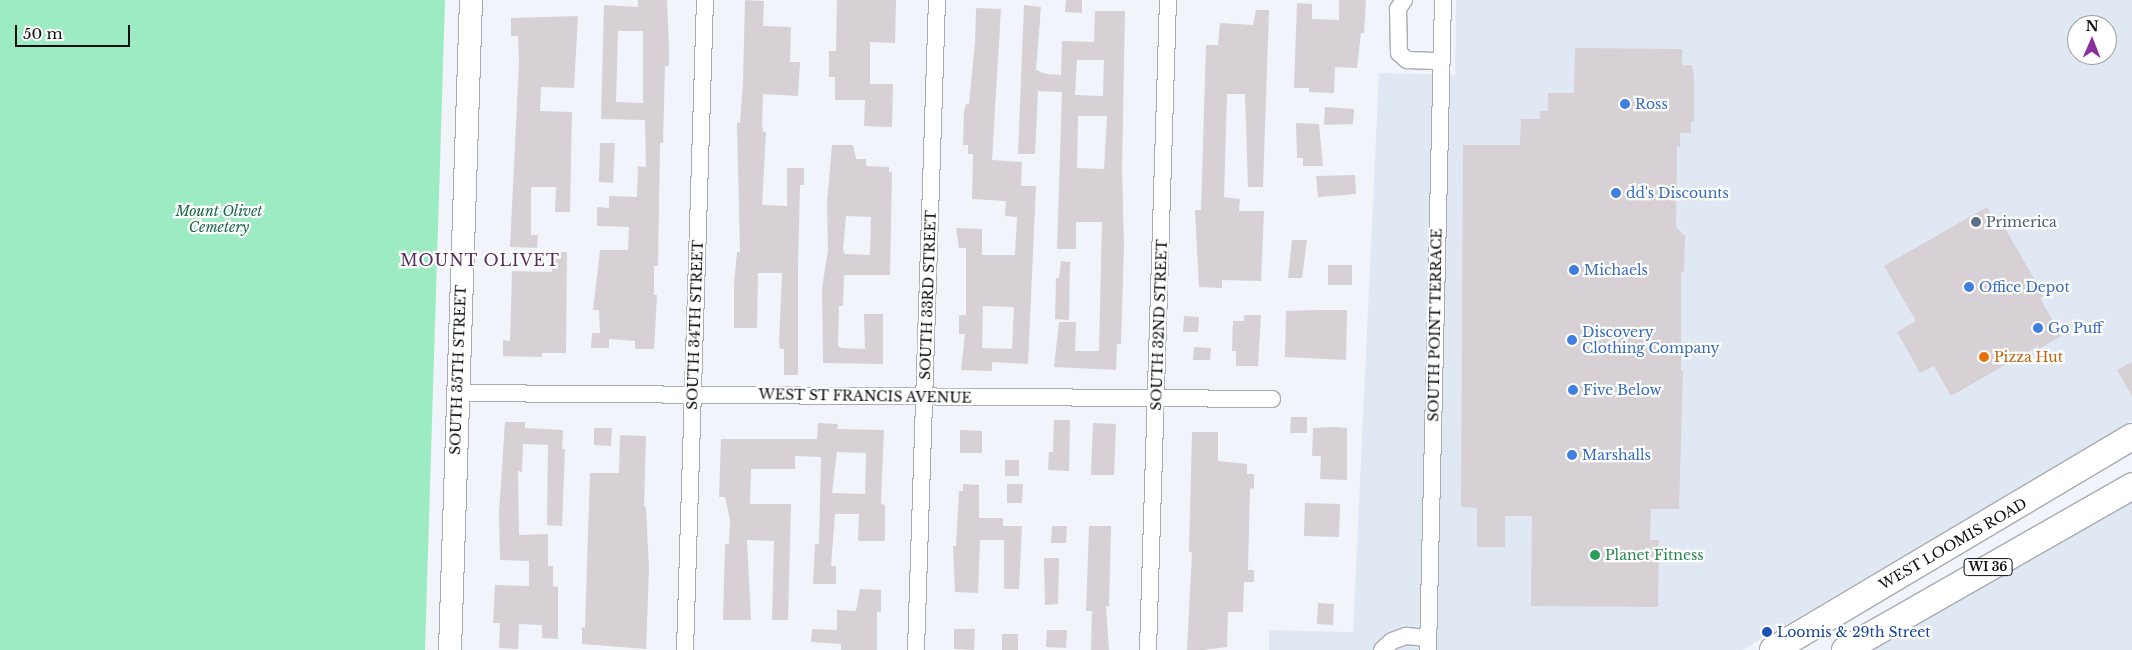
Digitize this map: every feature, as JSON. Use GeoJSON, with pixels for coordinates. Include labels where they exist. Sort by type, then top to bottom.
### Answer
{"type":"FeatureCollection","features":[{"type":"Feature","properties":{"kind":"main road","name":"SOUTH 35TH STREET"},"geometry":{"type":"LineString","coordinates":[[450,650],[471,0]]}},
{"type":"Feature","properties":{"kind":"main road","name":"WEST LOOMIS ROAD"},"geometry":{"type":"LineString","coordinates":[[1773,650],[2132,437]]}},
{"type":"Feature","properties":{"kind":"main road"},"geometry":{"type":"LineString","coordinates":[[2022,547],[2020,532],[2028,515],[2067,477]]}},
{"type":"Feature","properties":{"kind":"main road","name":"WI 36"},"geometry":{"type":"LineString","coordinates":[[1845,650],[2022,547],[2132,486]]}},
{"type":"Feature","properties":{"kind":"main road"},"geometry":{"type":"LineString","coordinates":[[1845,606],[1874,612],[1891,622]]}},
{"type":"Feature","properties":{"kind":"street","name":"SOUTH 34TH STREET"},"geometry":{"type":"LineString","coordinates":[[685,650],[705,0]]}},
{"type":"Feature","properties":{"kind":"street","name":"SOUTH 33RD STREET"},"geometry":{"type":"LineString","coordinates":[[916,650],[937,0]]}},
{"type":"Feature","properties":{"kind":"street","name":"SOUTH 32ND STREET"},"geometry":{"type":"LineString","coordinates":[[1148,650],[1168,0]]}},
{"type":"Feature","properties":{"kind":"street"},"geometry":{"type":"LineString","coordinates":[[1404,0],[1398,10],[1399,53],[1407,60],[1442,61]]}},
{"type":"Feature","properties":{"kind":"street","name":"SOUTH POINT TERRACE"},"geometry":{"type":"LineString","coordinates":[[1428,644],[1443,0]]}},
{"type":"Feature","properties":{"kind":"street","name":"WEST ST FRANCIS AVENUE"},"geometry":{"type":"LineString","coordinates":[[457,393],[1272,399]]}},
{"type":"Feature","properties":{"kind":"street"},"geometry":{"type":"LineString","coordinates":[[1382,650],[1392,641],[1406,636],[1428,644]]}},
{"type":"Feature","properties":{"kind":"shaded area"},"geometry":{"type":"Polygon","coordinates":[[[1456,0],[2132,0],[2132,421],[1743,650],[1269,650],[1269,630],[1353,632],[1379,73],[1455,75],[1456,0]]]}},
{"type":"Feature","properties":{"kind":"shaded area"},"geometry":{"type":"Polygon","coordinates":[[[2132,500],[2132,650],[1873,650],[1908,629],[2132,500]]]}},
{"type":"Feature","properties":{"kind":"green space","name":"Mount Olivet Cemetery"},"geometry":{"type":"Polygon","coordinates":[[[0,0],[445,0],[425,650],[0,650],[0,0]]]}},
{"type":"Feature","properties":{"kind":"building"},"geometry":{"type":"Polygon","coordinates":[[[638,0],[667,0],[669,66],[665,66],[663,143],[660,143],[658,266],[654,266],[654,295],[657,295],[654,349],[635,349],[635,341],[609,339],[609,348],[591,348],[592,333],[600,333],[599,310],[593,310],[600,250],[628,250],[629,227],[597,226],[597,207],[609,208],[609,196],[637,197],[638,166],[646,167],[645,120],[601,119],[604,5],[638,7],[638,0]],[[618,31],[616,102],[643,103],[643,31],[618,31]]]}},
{"type":"Feature","properties":{"kind":"building"},"geometry":{"type":"Polygon","coordinates":[[[745,0],[764,1],[763,26],[791,27],[790,62],[800,62],[798,96],[763,94],[762,124],[763,132],[766,132],[762,205],[787,206],[787,168],[804,168],[804,185],[800,185],[798,375],[784,375],[784,349],[780,349],[779,343],[782,273],[758,273],[757,328],[734,328],[734,284],[737,252],[740,252],[737,123],[740,123],[743,82],[745,0]]]}},
{"type":"Feature","properties":{"kind":"building"},"geometry":{"type":"Polygon","coordinates":[[[837,0],[896,0],[895,43],[870,42],[870,84],[893,84],[892,127],[864,126],[865,100],[835,100],[835,77],[829,77],[829,51],[836,51],[837,0]]]}},
{"type":"Feature","properties":{"kind":"building"},"geometry":{"type":"Polygon","coordinates":[[[1066,0],[1082,0],[1082,13],[1065,12],[1066,0]]]}},
{"type":"Feature","properties":{"kind":"building"},"geometry":{"type":"Polygon","coordinates":[[[1339,0],[1366,0],[1364,33],[1361,33],[1357,68],[1335,67],[1334,93],[1309,92],[1309,88],[1294,88],[1297,3],[1312,4],[1312,19],[1339,20],[1339,0]]]}},
{"type":"Feature","properties":{"kind":"building"},"geometry":{"type":"Polygon","coordinates":[[[1024,5],[1041,7],[1036,70],[1046,74],[1061,75],[1062,41],[1094,42],[1095,11],[1125,11],[1122,169],[1124,245],[1121,344],[1117,344],[1116,370],[1054,367],[1059,322],[1076,322],[1075,351],[1099,351],[1102,222],[1076,222],[1076,249],[1057,249],[1062,92],[1038,91],[1035,154],[1018,154],[1024,5]],[[1077,60],[1075,95],[1103,96],[1104,60],[1077,60]],[[1078,116],[1077,168],[1104,169],[1107,116],[1078,116]]]}},
{"type":"Feature","properties":{"kind":"building"},"geometry":{"type":"Polygon","coordinates":[[[976,8],[1001,9],[992,160],[1022,162],[1021,186],[1036,186],[1028,364],[992,362],[992,371],[961,370],[965,334],[959,334],[959,315],[966,315],[966,248],[959,248],[956,228],[982,229],[982,255],[1015,255],[1017,217],[1005,216],[1006,201],[972,199],[973,154],[968,154],[968,145],[963,145],[964,111],[966,104],[969,104],[976,8]],[[983,306],[982,348],[1012,349],[1014,307],[983,306]]]}},
{"type":"Feature","properties":{"kind":"building"},"geometry":{"type":"Polygon","coordinates":[[[1256,10],[1269,10],[1263,187],[1248,187],[1245,94],[1227,94],[1224,197],[1240,199],[1239,211],[1264,211],[1261,281],[1222,280],[1222,288],[1199,287],[1195,210],[1201,210],[1206,45],[1218,45],[1220,23],[1253,25],[1256,10]]]}},
{"type":"Feature","properties":{"kind":"building"},"geometry":{"type":"Polygon","coordinates":[[[578,16],[574,88],[541,87],[540,111],[572,112],[570,212],[555,212],[556,187],[531,187],[531,235],[538,235],[537,248],[510,247],[519,63],[518,36],[511,36],[511,18],[578,16]]]}},
{"type":"Feature","properties":{"kind":"building"},"geometry":{"type":"Polygon","coordinates":[[[1575,48],[1682,49],[1682,65],[1692,65],[1694,77],[1694,122],[1691,122],[1691,133],[1680,133],[1680,147],[1677,146],[1676,227],[1685,236],[1684,272],[1681,272],[1681,371],[1683,371],[1679,509],[1651,509],[1650,540],[1659,540],[1658,607],[1531,606],[1532,516],[1505,516],[1505,547],[1477,547],[1477,508],[1461,507],[1463,145],[1520,145],[1521,119],[1540,119],[1540,111],[1548,111],[1548,93],[1574,93],[1575,48]]]}},
{"type":"Feature","properties":{"kind":"building"},"geometry":{"type":"Polygon","coordinates":[[[1325,107],[1354,109],[1353,124],[1324,125],[1325,107]]]}},
{"type":"Feature","properties":{"kind":"building"},"geometry":{"type":"Polygon","coordinates":[[[1296,123],[1319,124],[1323,166],[1303,166],[1303,158],[1297,158],[1296,123]]]}},
{"type":"Feature","properties":{"kind":"building"},"geometry":{"type":"Polygon","coordinates":[[[600,143],[615,143],[613,183],[599,182],[600,143]]]}},
{"type":"Feature","properties":{"kind":"building"},"geometry":{"type":"Polygon","coordinates":[[[832,145],[853,145],[856,159],[866,159],[866,166],[889,167],[889,172],[892,172],[890,275],[844,275],[843,306],[839,306],[838,346],[841,348],[865,349],[864,314],[883,314],[883,364],[823,363],[822,288],[828,250],[827,203],[832,145]],[[846,216],[843,250],[845,254],[870,255],[871,217],[846,216]]]}},
{"type":"Feature","properties":{"kind":"building"},"geometry":{"type":"Polygon","coordinates":[[[1355,175],[1356,194],[1318,197],[1316,176],[1355,175]]]}},
{"type":"Feature","properties":{"kind":"building"},"geometry":{"type":"Polygon","coordinates":[[[1987,207],[1993,219],[1998,216],[2044,296],[2040,298],[2061,336],[2039,349],[2038,346],[1951,396],[1934,366],[1920,373],[1897,332],[1916,321],[1884,266],[1987,207]]]}},
{"type":"Feature","properties":{"kind":"building"},"geometry":{"type":"Polygon","coordinates":[[[1292,240],[1307,240],[1302,278],[1288,278],[1292,240]]]}},
{"type":"Feature","properties":{"kind":"building"},"geometry":{"type":"Polygon","coordinates":[[[553,252],[567,252],[566,353],[542,353],[542,357],[503,356],[503,340],[510,341],[512,271],[552,272],[553,252]]]}},
{"type":"Feature","properties":{"kind":"building"},"geometry":{"type":"Polygon","coordinates":[[[1061,261],[1070,262],[1069,320],[1055,319],[1056,278],[1059,278],[1061,261]]]}},
{"type":"Feature","properties":{"kind":"building"},"geometry":{"type":"Polygon","coordinates":[[[1328,265],[1352,265],[1352,285],[1328,285],[1328,265]]]}},
{"type":"Feature","properties":{"kind":"building"},"geometry":{"type":"Polygon","coordinates":[[[1347,310],[1346,360],[1285,357],[1286,311],[1347,310]]]}},
{"type":"Feature","properties":{"kind":"building"},"geometry":{"type":"Polygon","coordinates":[[[1244,315],[1261,315],[1258,366],[1236,366],[1236,351],[1232,351],[1233,321],[1244,321],[1244,315]]]}},
{"type":"Feature","properties":{"kind":"building"},"geometry":{"type":"Polygon","coordinates":[[[1184,316],[1199,317],[1198,332],[1183,332],[1184,316]]]}},
{"type":"Feature","properties":{"kind":"building"},"geometry":{"type":"Polygon","coordinates":[[[1194,347],[1211,348],[1210,360],[1193,360],[1194,347]]]}},
{"type":"Feature","properties":{"kind":"building"},"geometry":{"type":"Polygon","coordinates":[[[2132,362],[2132,396],[2117,370],[2132,362]]]}},
{"type":"Feature","properties":{"kind":"building"},"geometry":{"type":"Polygon","coordinates":[[[1291,417],[1307,417],[1307,433],[1290,433],[1291,417]]]}},
{"type":"Feature","properties":{"kind":"building"},"geometry":{"type":"Polygon","coordinates":[[[1054,420],[1070,420],[1069,471],[1048,470],[1049,452],[1053,452],[1054,420]]]}},
{"type":"Feature","properties":{"kind":"building"},"geometry":{"type":"Polygon","coordinates":[[[505,422],[525,422],[525,428],[563,430],[562,449],[565,449],[562,526],[547,525],[548,445],[523,444],[522,472],[518,471],[519,535],[548,534],[548,566],[553,566],[553,586],[558,587],[558,639],[542,638],[542,625],[519,624],[518,649],[499,648],[500,623],[493,623],[495,585],[529,586],[529,561],[500,560],[499,513],[505,422]]]}},
{"type":"Feature","properties":{"kind":"building"},"geometry":{"type":"Polygon","coordinates":[[[818,423],[838,424],[837,429],[884,430],[881,504],[885,505],[885,541],[858,541],[859,514],[835,514],[831,566],[836,566],[836,584],[813,584],[815,544],[819,544],[821,457],[795,456],[795,469],[751,469],[750,504],[791,504],[788,620],[772,620],[774,541],[747,540],[751,620],[723,620],[725,544],[729,544],[730,520],[725,497],[719,497],[721,439],[817,439],[818,423]],[[837,452],[832,493],[865,494],[866,453],[837,452]]]}},
{"type":"Feature","properties":{"kind":"building"},"geometry":{"type":"Polygon","coordinates":[[[1093,423],[1116,424],[1114,475],[1091,475],[1093,423]]]}},
{"type":"Feature","properties":{"kind":"building"},"geometry":{"type":"Polygon","coordinates":[[[594,428],[612,428],[611,446],[594,445],[594,428]]]}},
{"type":"Feature","properties":{"kind":"building"},"geometry":{"type":"Polygon","coordinates":[[[1313,428],[1347,428],[1347,480],[1320,479],[1321,456],[1312,456],[1313,428]]]}},
{"type":"Feature","properties":{"kind":"building"},"geometry":{"type":"Polygon","coordinates":[[[960,430],[982,431],[982,453],[960,453],[960,430]]]}},
{"type":"Feature","properties":{"kind":"building"},"geometry":{"type":"Polygon","coordinates":[[[1192,432],[1218,432],[1218,461],[1247,464],[1247,474],[1254,474],[1254,489],[1250,488],[1248,570],[1254,570],[1254,582],[1244,582],[1243,612],[1228,612],[1227,647],[1203,650],[1187,650],[1192,552],[1189,552],[1192,432]]]}},
{"type":"Feature","properties":{"kind":"building"},"geometry":{"type":"Polygon","coordinates":[[[620,435],[646,436],[644,507],[646,507],[649,569],[646,649],[582,644],[582,627],[585,628],[590,473],[619,473],[620,435]]]}},
{"type":"Feature","properties":{"kind":"building"},"geometry":{"type":"Polygon","coordinates":[[[1005,460],[1019,460],[1019,476],[1005,476],[1005,460]]]}},
{"type":"Feature","properties":{"kind":"building"},"geometry":{"type":"Polygon","coordinates":[[[963,484],[979,485],[979,518],[1003,518],[1003,526],[1022,526],[1019,589],[1004,589],[1004,540],[980,540],[978,593],[955,592],[953,546],[956,546],[959,491],[963,491],[963,484]]]}},
{"type":"Feature","properties":{"kind":"building"},"geometry":{"type":"Polygon","coordinates":[[[1007,484],[1023,484],[1022,503],[1007,503],[1007,484]]]}},
{"type":"Feature","properties":{"kind":"building"},"geometry":{"type":"Polygon","coordinates":[[[1305,503],[1340,504],[1339,537],[1304,536],[1305,503]]]}},
{"type":"Feature","properties":{"kind":"building"},"geometry":{"type":"Polygon","coordinates":[[[1052,526],[1067,526],[1066,543],[1051,543],[1052,526]]]}},
{"type":"Feature","properties":{"kind":"building"},"geometry":{"type":"Polygon","coordinates":[[[1089,526],[1111,526],[1109,606],[1106,606],[1109,650],[1091,650],[1092,611],[1086,611],[1089,526]]]}},
{"type":"Feature","properties":{"kind":"building"},"geometry":{"type":"Polygon","coordinates":[[[1044,558],[1059,558],[1058,604],[1045,605],[1044,558]]]}},
{"type":"Feature","properties":{"kind":"building"},"geometry":{"type":"Polygon","coordinates":[[[860,589],[881,590],[881,612],[877,612],[877,650],[841,650],[841,644],[811,642],[812,629],[837,630],[837,610],[856,611],[860,589]]]}},
{"type":"Feature","properties":{"kind":"building"},"geometry":{"type":"Polygon","coordinates":[[[1318,603],[1334,604],[1333,625],[1317,624],[1318,603]]]}},
{"type":"Feature","properties":{"kind":"building"},"geometry":{"type":"Polygon","coordinates":[[[954,629],[975,629],[974,650],[954,649],[954,629]]]}},
{"type":"Feature","properties":{"kind":"building"},"geometry":{"type":"Polygon","coordinates":[[[1047,630],[1067,630],[1066,648],[1046,647],[1047,630]]]}},
{"type":"Feature","properties":{"kind":"building"},"geometry":{"type":"Polygon","coordinates":[[[1002,634],[1018,634],[1018,650],[1002,650],[1002,634]]]}},
{"type":"Feature","properties":{"kind":"place","name":"Ross"},"geometry":{"type":"Point","coordinates":[1625,104]}},
{"type":"Feature","properties":{"kind":"place","name":"dd's Discounts"},"geometry":{"type":"Point","coordinates":[1616,193]}},
{"type":"Feature","properties":{"kind":"place","name":"Primerica"},"geometry":{"type":"Point","coordinates":[1976,222]}},
{"type":"Feature","properties":{"kind":"place","name":"Michaels"},"geometry":{"type":"Point","coordinates":[1574,270]}},
{"type":"Feature","properties":{"kind":"place","name":"Office Depot"},"geometry":{"type":"Point","coordinates":[1969,287]}},
{"type":"Feature","properties":{"kind":"place","name":"Go Puff"},"geometry":{"type":"Point","coordinates":[2038,328]}},
{"type":"Feature","properties":{"kind":"place","name":"Discovery Clothing Company"},"geometry":{"type":"Point","coordinates":[1572,340]}},
{"type":"Feature","properties":{"kind":"place","name":"Pizza Hut"},"geometry":{"type":"Point","coordinates":[1984,357]}},
{"type":"Feature","properties":{"kind":"place","name":"Five Below"},"geometry":{"type":"Point","coordinates":[1573,390]}},
{"type":"Feature","properties":{"kind":"place","name":"Marshalls"},"geometry":{"type":"Point","coordinates":[1572,455]}},
{"type":"Feature","properties":{"kind":"place","name":"Planet Fitness"},"geometry":{"type":"Point","coordinates":[1595,555]}},
{"type":"Feature","properties":{"kind":"place","name":"Loomis & 29th Street"},"geometry":{"type":"Point","coordinates":[1767,632]}},
{"type":"Feature","properties":{"kind":"district","name":"MOUNT OLIVET"},"geometry":{"type":"Point","coordinates":[480,260]}}]}
